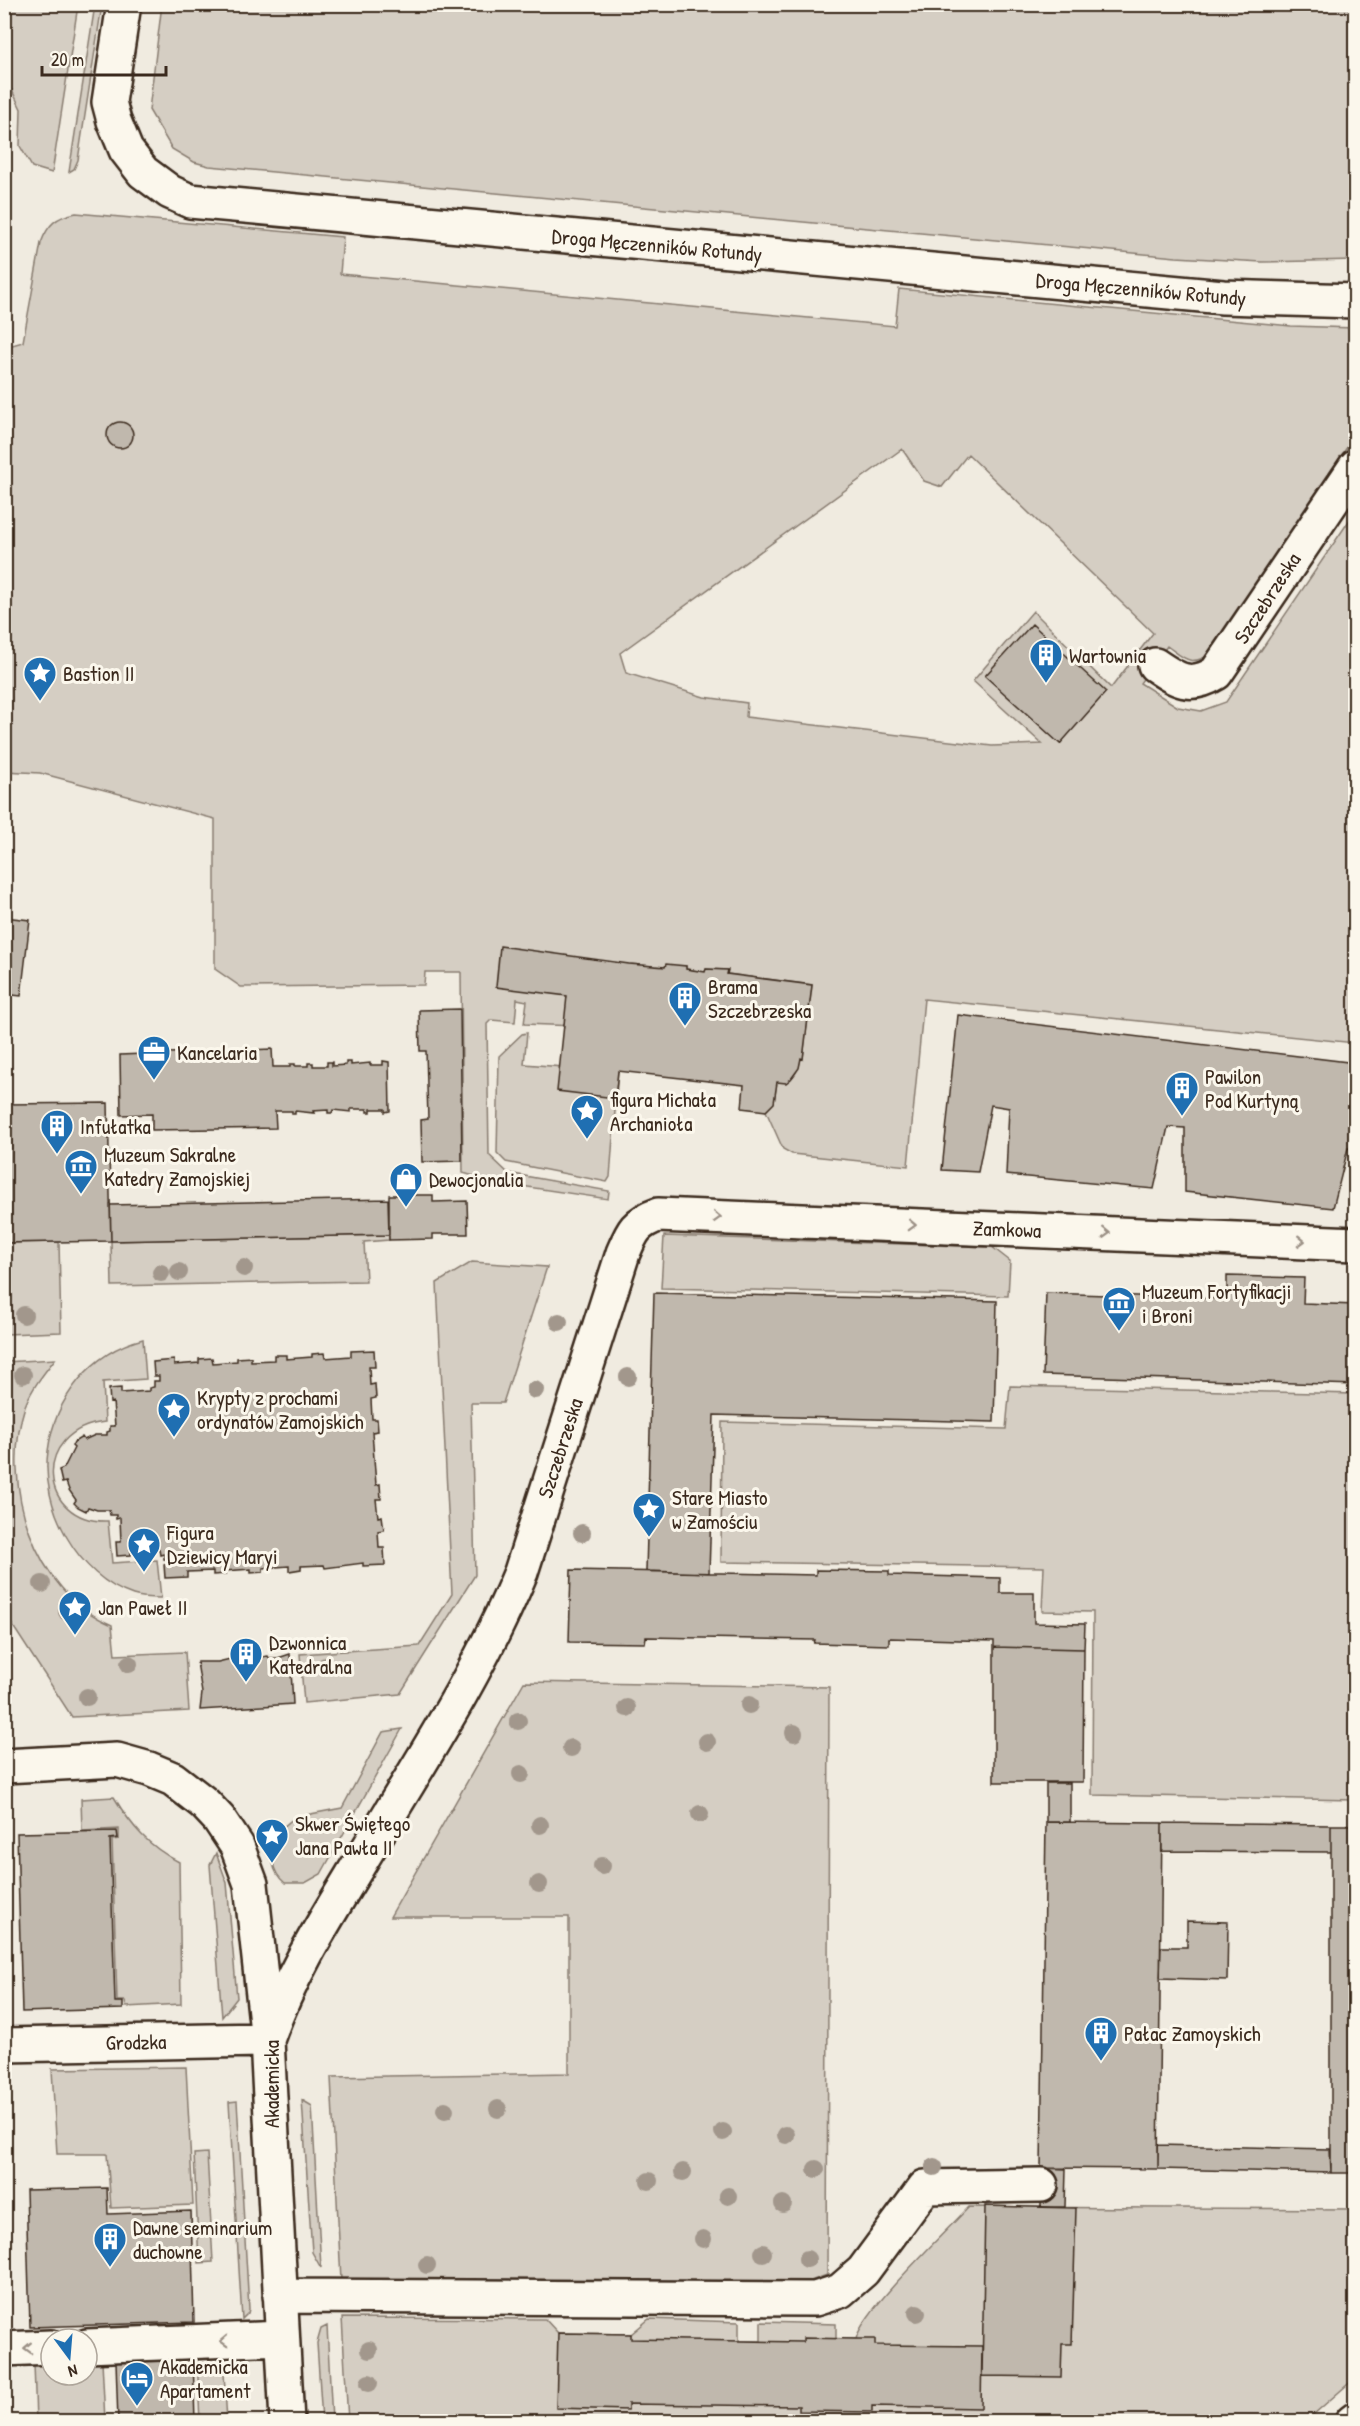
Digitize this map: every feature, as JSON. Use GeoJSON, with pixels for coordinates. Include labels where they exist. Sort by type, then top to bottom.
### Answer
{"type":"FeatureCollection","features":[{"type":"Feature","properties":{"kind":"street","name":"Droga Męczenników Rotundy"},"geometry":{"type":"LineString","coordinates":[[124,4],[109,102],[114,121],[126,150],[143,172],[170,192],[190,201],[1223,297],[1356,301]]}},
{"type":"Feature","properties":{"kind":"street","name":"Szczebrzeska"},"geometry":{"type":"LineString","coordinates":[[1155,665],[1176,680],[1193,683],[1216,673],[1227,660],[1356,466]]}},
{"type":"Feature","properties":{"kind":"street","name":"Szczebrzeska"},"geometry":{"type":"LineString","coordinates":[[463,1689],[506,1607],[521,1572],[629,1240],[635,1228],[644,1220],[658,1215]]}},
{"type":"Feature","properties":{"kind":"street","name":"Zamkowa"},"geometry":{"type":"LineString","coordinates":[[658,1215],[1356,1244]]}},
{"type":"Feature","properties":{"kind":"street","name":"Akademicka"},"geometry":{"type":"LineString","coordinates":[[287,2421],[267,2040],[289,1984],[312,1941],[463,1689]]}},
{"type":"Feature","properties":{"kind":"street"},"geometry":{"type":"LineString","coordinates":[[4,1766],[117,1760],[149,1769],[172,1779],[204,1803],[219,1819],[237,1846],[251,1884],[267,2040]]}},
{"type":"Feature","properties":{"kind":"street","name":"Grodzka"},"geometry":{"type":"LineString","coordinates":[[4,2045],[267,2040]]}},
{"type":"Feature","properties":{"kind":"street"},"geometry":{"type":"LineString","coordinates":[[280,2296],[815,2299],[840,2291],[863,2271],[925,2187],[1041,2185]]}},
{"type":"Feature","properties":{"kind":"street"},"geometry":{"type":"LineString","coordinates":[[99,2346],[282,2338]]}},
{"type":"Feature","properties":{"kind":"street"},"geometry":{"type":"LineString","coordinates":[[4,2349],[39,2348]]}},
{"type":"Feature","properties":{"kind":"shaded area"},"geometry":{"type":"Polygon","coordinates":[[[162,4],[1355,5],[1355,260],[1262,262],[1176,257],[209,166],[194,162],[172,149],[149,110],[162,4]]]}},
{"type":"Feature","properties":{"kind":"shaded area"},"geometry":{"type":"Polygon","coordinates":[[[4,5],[78,5],[52,173],[32,167],[20,146],[21,109],[5,76],[4,5]]]}},
{"type":"Feature","properties":{"kind":"shaded area"},"geometry":{"type":"Polygon","coordinates":[[[95,5],[102,5],[78,160],[74,169],[69,172],[95,5]]]}},
{"type":"Feature","properties":{"kind":"shaded area"},"geometry":{"type":"Polygon","coordinates":[[[76,213],[343,237],[340,274],[895,326],[899,289],[1291,326],[1355,328],[1355,435],[1211,654],[1193,661],[1183,658],[1167,646],[1140,683],[1178,707],[1201,711],[1226,702],[1355,512],[1355,1043],[924,999],[908,1166],[792,1154],[783,1149],[766,1111],[774,1103],[777,1082],[787,1081],[794,1076],[803,1058],[812,985],[727,974],[727,970],[706,969],[705,972],[686,969],[686,966],[630,964],[603,1027],[524,1024],[527,1001],[517,999],[515,1022],[491,1020],[487,1024],[489,1155],[508,1173],[609,1191],[608,1199],[495,1182],[463,1173],[461,972],[425,972],[424,985],[241,987],[215,969],[215,819],[40,773],[5,771],[5,347],[23,342],[41,243],[54,222],[76,213]],[[902,449],[620,653],[626,673],[704,697],[747,703],[746,717],[992,746],[1042,744],[973,681],[1033,611],[1111,688],[1153,633],[968,454],[942,487],[924,481],[902,449]]]}},
{"type":"Feature","properties":{"kind":"shaded area"},"geometry":{"type":"Polygon","coordinates":[[[527,1033],[524,1064],[618,1071],[610,1177],[607,1182],[506,1162],[497,1153],[499,1056],[522,1034],[527,1033]]]}},
{"type":"Feature","properties":{"kind":"shaded area"},"geometry":{"type":"Polygon","coordinates":[[[389,1235],[389,1240],[364,1242],[366,1281],[112,1286],[111,1241],[389,1235]]]}},
{"type":"Feature","properties":{"kind":"shaded area"},"geometry":{"type":"Polygon","coordinates":[[[664,1236],[992,1247],[1010,1261],[1008,1296],[661,1288],[664,1236]]]}},
{"type":"Feature","properties":{"kind":"shaded area"},"geometry":{"type":"Polygon","coordinates":[[[59,1242],[61,1332],[5,1334],[5,1243],[59,1242]]]}},
{"type":"Feature","properties":{"kind":"shaded area"},"geometry":{"type":"Polygon","coordinates":[[[472,1262],[547,1267],[503,1403],[471,1403],[475,1575],[400,1694],[304,1703],[300,1654],[419,1646],[452,1594],[437,1283],[472,1262]]]}},
{"type":"Feature","properties":{"kind":"shaded area"},"geometry":{"type":"Polygon","coordinates":[[[143,1339],[146,1379],[103,1382],[105,1422],[81,1429],[64,1441],[55,1458],[52,1476],[57,1493],[68,1508],[85,1518],[108,1521],[112,1563],[157,1560],[161,1598],[136,1596],[113,1586],[95,1573],[67,1537],[50,1495],[47,1473],[52,1432],[67,1396],[92,1366],[124,1345],[143,1339]]]}},
{"type":"Feature","properties":{"kind":"shaded area"},"geometry":{"type":"Polygon","coordinates":[[[55,1359],[28,1399],[18,1436],[17,1468],[21,1501],[30,1532],[43,1562],[62,1588],[85,1609],[112,1625],[115,1655],[185,1652],[189,1711],[72,1717],[11,1623],[5,1476],[5,1362],[55,1359]]]}},
{"type":"Feature","properties":{"kind":"shaded area"},"geometry":{"type":"Polygon","coordinates":[[[1010,1386],[1355,1394],[1355,1800],[1092,1795],[1093,1612],[1042,1611],[1044,1567],[721,1562],[722,1422],[1006,1429],[1010,1386]]]}},
{"type":"Feature","properties":{"kind":"shaded area"},"geometry":{"type":"Polygon","coordinates":[[[524,1682],[829,1687],[827,2275],[794,2287],[341,2281],[331,2077],[569,2073],[569,1917],[390,1917],[524,1682]]]}},
{"type":"Feature","properties":{"kind":"shaded area"},"geometry":{"type":"Polygon","coordinates":[[[402,1729],[321,1874],[305,1883],[285,1883],[274,1867],[272,1855],[274,1835],[295,1817],[342,1808],[383,1732],[402,1729]]]}},
{"type":"Feature","properties":{"kind":"shaded area"},"geometry":{"type":"Polygon","coordinates":[[[114,1797],[142,1835],[159,1850],[179,1862],[181,2004],[126,2007],[125,2001],[117,2001],[112,1840],[119,1839],[119,1829],[82,1831],[81,1799],[114,1797]]]}},
{"type":"Feature","properties":{"kind":"shaded area"},"geometry":{"type":"Polygon","coordinates":[[[216,1853],[227,1883],[237,1998],[222,2017],[210,1865],[216,1853]]]}},
{"type":"Feature","properties":{"kind":"shaded area"},"geometry":{"type":"Polygon","coordinates":[[[186,2067],[193,2205],[111,2208],[107,2154],[57,2154],[52,2069],[186,2067]]]}},
{"type":"Feature","properties":{"kind":"shaded area"},"geometry":{"type":"Polygon","coordinates":[[[302,2100],[312,2106],[321,2268],[312,2252],[302,2100]]]}},
{"type":"Feature","properties":{"kind":"shaded area"},"geometry":{"type":"Polygon","coordinates":[[[237,2101],[249,2309],[242,2319],[229,2102],[237,2101]]]}},
{"type":"Feature","properties":{"kind":"shaded area"},"geometry":{"type":"Polygon","coordinates":[[[207,2153],[213,2262],[199,2263],[194,2154],[207,2153]]]}},
{"type":"Feature","properties":{"kind":"shaded area"},"geometry":{"type":"Polygon","coordinates":[[[969,2207],[1355,2209],[1355,2378],[1306,2421],[348,2421],[342,2318],[545,2319],[558,2333],[631,2334],[649,2319],[739,2322],[739,2341],[761,2341],[761,2322],[836,2324],[836,2339],[856,2339],[873,2310],[969,2207]]]}},
{"type":"Feature","properties":{"kind":"shaded area"},"geometry":{"type":"Polygon","coordinates":[[[327,2326],[332,2421],[322,2421],[317,2343],[321,2329],[327,2326]]]}},
{"type":"Feature","properties":{"kind":"shaded area"},"geometry":{"type":"Polygon","coordinates":[[[223,2358],[227,2421],[200,2421],[197,2359],[223,2358]]]}},
{"type":"Feature","properties":{"kind":"shaded area"},"geometry":{"type":"Polygon","coordinates":[[[99,2361],[102,2361],[105,2421],[36,2421],[34,2363],[39,2363],[39,2387],[99,2387],[99,2361]]]}},
{"type":"Feature","properties":{"kind":"building"},"geometry":{"type":"Polygon","coordinates":[[[120,422],[129,426],[133,435],[129,444],[120,448],[111,444],[107,435],[111,426],[120,422]]]}},
{"type":"Feature","properties":{"kind":"building","name":"Wartownia"},"geometry":{"type":"Polygon","coordinates":[[[1032,624],[1106,692],[1060,744],[985,676],[1032,624]]]}},
{"type":"Feature","properties":{"kind":"building"},"geometry":{"type":"Polygon","coordinates":[[[4,917],[30,920],[21,996],[4,994],[4,917]]]}},
{"type":"Feature","properties":{"kind":"building","name":"Brama Szczebrzeska"},"geometry":{"type":"Polygon","coordinates":[[[500,946],[629,964],[686,966],[686,969],[705,972],[706,969],[728,970],[727,974],[812,985],[803,1059],[801,1058],[799,1068],[791,1079],[786,1083],[777,1082],[774,1103],[766,1111],[742,1108],[744,1085],[618,1071],[615,1098],[557,1091],[567,996],[496,987],[500,946]]]}},
{"type":"Feature","properties":{"kind":"building"},"geometry":{"type":"Polygon","coordinates":[[[460,1009],[462,1161],[422,1162],[421,1120],[428,1119],[426,1051],[420,1051],[419,1010],[460,1009]]]}},
{"type":"Feature","properties":{"kind":"building","name":"Pawilon Pod Kurtyną"},"geometry":{"type":"Polygon","coordinates":[[[958,1015],[1356,1063],[1356,1149],[1348,1148],[1333,1208],[1185,1192],[1185,1128],[1168,1127],[1154,1189],[1006,1175],[1009,1108],[991,1105],[978,1172],[942,1170],[958,1015]]]}},
{"type":"Feature","properties":{"kind":"building"},"geometry":{"type":"Polygon","coordinates":[[[272,1049],[273,1067],[290,1067],[290,1064],[308,1066],[308,1063],[313,1063],[313,1066],[327,1066],[327,1062],[332,1062],[332,1066],[346,1065],[346,1062],[351,1062],[351,1065],[370,1063],[370,1065],[383,1065],[383,1061],[389,1062],[390,1111],[371,1109],[371,1112],[367,1112],[367,1109],[351,1109],[351,1112],[295,1111],[295,1114],[292,1114],[292,1111],[275,1111],[276,1128],[152,1130],[152,1114],[121,1115],[120,1055],[272,1049]]]}},
{"type":"Feature","properties":{"kind":"building","name":"Infułatka"},"geometry":{"type":"Polygon","coordinates":[[[108,1103],[111,1241],[4,1243],[4,1104],[108,1103]]]}},
{"type":"Feature","properties":{"kind":"building"},"geometry":{"type":"Polygon","coordinates":[[[389,1195],[433,1195],[433,1202],[467,1201],[468,1234],[433,1234],[433,1239],[389,1240],[389,1195]]]}},
{"type":"Feature","properties":{"kind":"building"},"geometry":{"type":"Polygon","coordinates":[[[388,1199],[389,1235],[111,1241],[110,1205],[388,1199]]]}},
{"type":"Feature","properties":{"kind":"building"},"geometry":{"type":"Polygon","coordinates":[[[1227,1276],[1304,1278],[1303,1303],[1356,1305],[1356,1385],[1043,1375],[1046,1293],[1227,1299],[1227,1276]]]}},
{"type":"Feature","properties":{"kind":"building"},"geometry":{"type":"Polygon","coordinates":[[[654,1293],[997,1301],[994,1422],[714,1415],[709,1573],[646,1571],[654,1293]]]}},
{"type":"Feature","properties":{"kind":"building"},"geometry":{"type":"Polygon","coordinates":[[[374,1350],[375,1367],[369,1367],[370,1385],[375,1384],[376,1398],[371,1399],[372,1419],[377,1419],[378,1431],[372,1432],[376,1485],[380,1484],[381,1499],[376,1499],[378,1517],[382,1516],[384,1530],[378,1531],[379,1548],[384,1548],[385,1565],[363,1566],[363,1563],[325,1568],[324,1565],[301,1566],[301,1569],[289,1571],[289,1566],[263,1568],[263,1572],[251,1573],[251,1569],[225,1571],[226,1574],[213,1575],[213,1571],[187,1572],[187,1577],[165,1578],[164,1564],[168,1563],[168,1559],[164,1559],[164,1554],[160,1555],[159,1549],[117,1556],[116,1542],[121,1542],[120,1518],[116,1519],[116,1515],[110,1515],[109,1510],[88,1507],[86,1511],[78,1507],[74,1503],[76,1500],[66,1482],[62,1483],[59,1470],[64,1468],[74,1448],[72,1446],[74,1442],[82,1437],[84,1440],[95,1435],[107,1435],[110,1426],[115,1426],[113,1402],[110,1403],[109,1389],[121,1388],[121,1393],[149,1391],[149,1388],[154,1387],[154,1381],[159,1381],[159,1376],[154,1376],[153,1362],[174,1360],[174,1365],[199,1363],[199,1359],[212,1358],[213,1363],[251,1357],[251,1361],[274,1360],[274,1355],[286,1355],[286,1359],[312,1357],[312,1354],[324,1353],[325,1358],[351,1356],[351,1351],[374,1350]]]}},
{"type":"Feature","properties":{"kind":"building"},"geometry":{"type":"Polygon","coordinates":[[[571,1570],[816,1575],[816,1570],[889,1571],[889,1575],[1000,1578],[1000,1593],[1034,1593],[1034,1623],[1085,1624],[1084,1649],[994,1647],[994,1641],[889,1638],[889,1645],[814,1643],[815,1640],[646,1637],[645,1643],[569,1642],[571,1570]]]}},
{"type":"Feature","properties":{"kind":"building"},"geometry":{"type":"Polygon","coordinates":[[[994,1647],[1084,1649],[1083,1782],[994,1782],[994,1647]]]}},
{"type":"Feature","properties":{"kind":"building","name":"Dzwonnica Katedralna"},"geometry":{"type":"Polygon","coordinates":[[[290,1654],[293,1704],[200,1710],[202,1693],[197,1662],[218,1662],[230,1659],[233,1661],[268,1656],[278,1658],[290,1654]]]}},
{"type":"Feature","properties":{"kind":"building"},"geometry":{"type":"Polygon","coordinates":[[[1046,1783],[1070,1783],[1070,1822],[1046,1822],[1046,1783]]]}},
{"type":"Feature","properties":{"kind":"building","name":"Pałac Zamoyskich"},"geometry":{"type":"Polygon","coordinates":[[[1046,1822],[1162,1823],[1158,2169],[1041,2168],[1046,1822]]]}},
{"type":"Feature","properties":{"kind":"building"},"geometry":{"type":"Polygon","coordinates":[[[1162,1823],[1331,1825],[1331,1852],[1162,1851],[1162,1823]]]}},
{"type":"Feature","properties":{"kind":"building"},"geometry":{"type":"Polygon","coordinates":[[[1331,1825],[1356,1825],[1356,2173],[1331,2173],[1331,1825]]]}},
{"type":"Feature","properties":{"kind":"building"},"geometry":{"type":"Polygon","coordinates":[[[117,1831],[118,1838],[110,1839],[115,2002],[123,2002],[123,2009],[22,2012],[17,1833],[117,1831]]]}},
{"type":"Feature","properties":{"kind":"building"},"geometry":{"type":"Polygon","coordinates":[[[1187,1921],[1228,1922],[1227,1980],[1160,1978],[1161,1947],[1187,1947],[1187,1921]]]}},
{"type":"Feature","properties":{"kind":"building"},"geometry":{"type":"Polygon","coordinates":[[[1158,2145],[1330,2149],[1331,2173],[1158,2169],[1158,2145]]]}},
{"type":"Feature","properties":{"kind":"building"},"geometry":{"type":"Polygon","coordinates":[[[1041,2168],[1066,2169],[1065,2207],[1041,2207],[1041,2168]]]}},
{"type":"Feature","properties":{"kind":"building","name":"Dawne seminarium duchowne"},"geometry":{"type":"Polygon","coordinates":[[[107,2188],[108,2214],[191,2211],[194,2322],[30,2327],[26,2190],[107,2188]]]}},
{"type":"Feature","properties":{"kind":"building"},"geometry":{"type":"Polygon","coordinates":[[[985,2206],[1076,2208],[1072,2344],[1062,2344],[1061,2377],[982,2376],[985,2206]]]}},
{"type":"Feature","properties":{"kind":"building"},"geometry":{"type":"Polygon","coordinates":[[[558,2333],[631,2334],[631,2339],[803,2342],[803,2338],[875,2339],[875,2345],[982,2346],[981,2408],[872,2406],[872,2412],[799,2411],[799,2406],[628,2404],[628,2410],[556,2408],[558,2333]]]}},
{"type":"Feature","properties":{"kind":"building"},"geometry":{"type":"Polygon","coordinates":[[[193,2358],[195,2422],[118,2422],[116,2361],[193,2358]]]}},
{"type":"Feature","properties":{"kind":"place","name":"Wartownia"},"geometry":{"type":"Point","coordinates":[1046,684]}},
{"type":"Feature","properties":{"kind":"place","name":"Bastion II"},"geometry":{"type":"Point","coordinates":[40,702]}},
{"type":"Feature","properties":{"kind":"place","name":"Brama Szczebrzeska"},"geometry":{"type":"Point","coordinates":[685,1027]}},
{"type":"Feature","properties":{"kind":"place","name":"Kancelaria"},"geometry":{"type":"Point","coordinates":[154,1081]}},
{"type":"Feature","properties":{"kind":"place","name":"Pawilon Pod Kurtyną"},"geometry":{"type":"Point","coordinates":[1182,1117]}},
{"type":"Feature","properties":{"kind":"place","name":"figura Michała Archanioła"},"geometry":{"type":"Point","coordinates":[587,1140]}},
{"type":"Feature","properties":{"kind":"place","name":"Infułatka"},"geometry":{"type":"Point","coordinates":[57,1155]}},
{"type":"Feature","properties":{"kind":"place","name":"Muzeum Sakralne Katedry Zamojskiej"},"geometry":{"type":"Point","coordinates":[81,1195]}},
{"type":"Feature","properties":{"kind":"place","name":"Dewocjonalia"},"geometry":{"type":"Point","coordinates":[406,1208]}},
{"type":"Feature","properties":{"kind":"place","name":"Muzeum Fortyfikacji i Broni"},"geometry":{"type":"Point","coordinates":[1119,1332]}},
{"type":"Feature","properties":{"kind":"place","name":"Krypty z prochami ordynatów Zamojskich"},"geometry":{"type":"Point","coordinates":[174,1438]}},
{"type":"Feature","properties":{"kind":"place","name":"Stare Miasto w Zamościu"},"geometry":{"type":"Point","coordinates":[649,1538]}},
{"type":"Feature","properties":{"kind":"place","name":"Figura Dziewicy Maryi"},"geometry":{"type":"Point","coordinates":[144,1573]}},
{"type":"Feature","properties":{"kind":"place","name":"Jan Paweł II"},"geometry":{"type":"Point","coordinates":[75,1636]}},
{"type":"Feature","properties":{"kind":"place","name":"Dzwonnica Katedralna"},"geometry":{"type":"Point","coordinates":[246,1683]}},
{"type":"Feature","properties":{"kind":"place","name":"Skwer Świętego Jana Pawła II"},"geometry":{"type":"Point","coordinates":[272,1864]}},
{"type":"Feature","properties":{"kind":"place","name":"Pałac Zamoyskich"},"geometry":{"type":"Point","coordinates":[1101,2062]}},
{"type":"Feature","properties":{"kind":"place","name":"Dawne seminarium duchowne"},"geometry":{"type":"Point","coordinates":[110,2268]}},
{"type":"Feature","properties":{"kind":"place","name":"Akademicka Apartament"},"geometry":{"type":"Point","coordinates":[137,2407]}}]}
